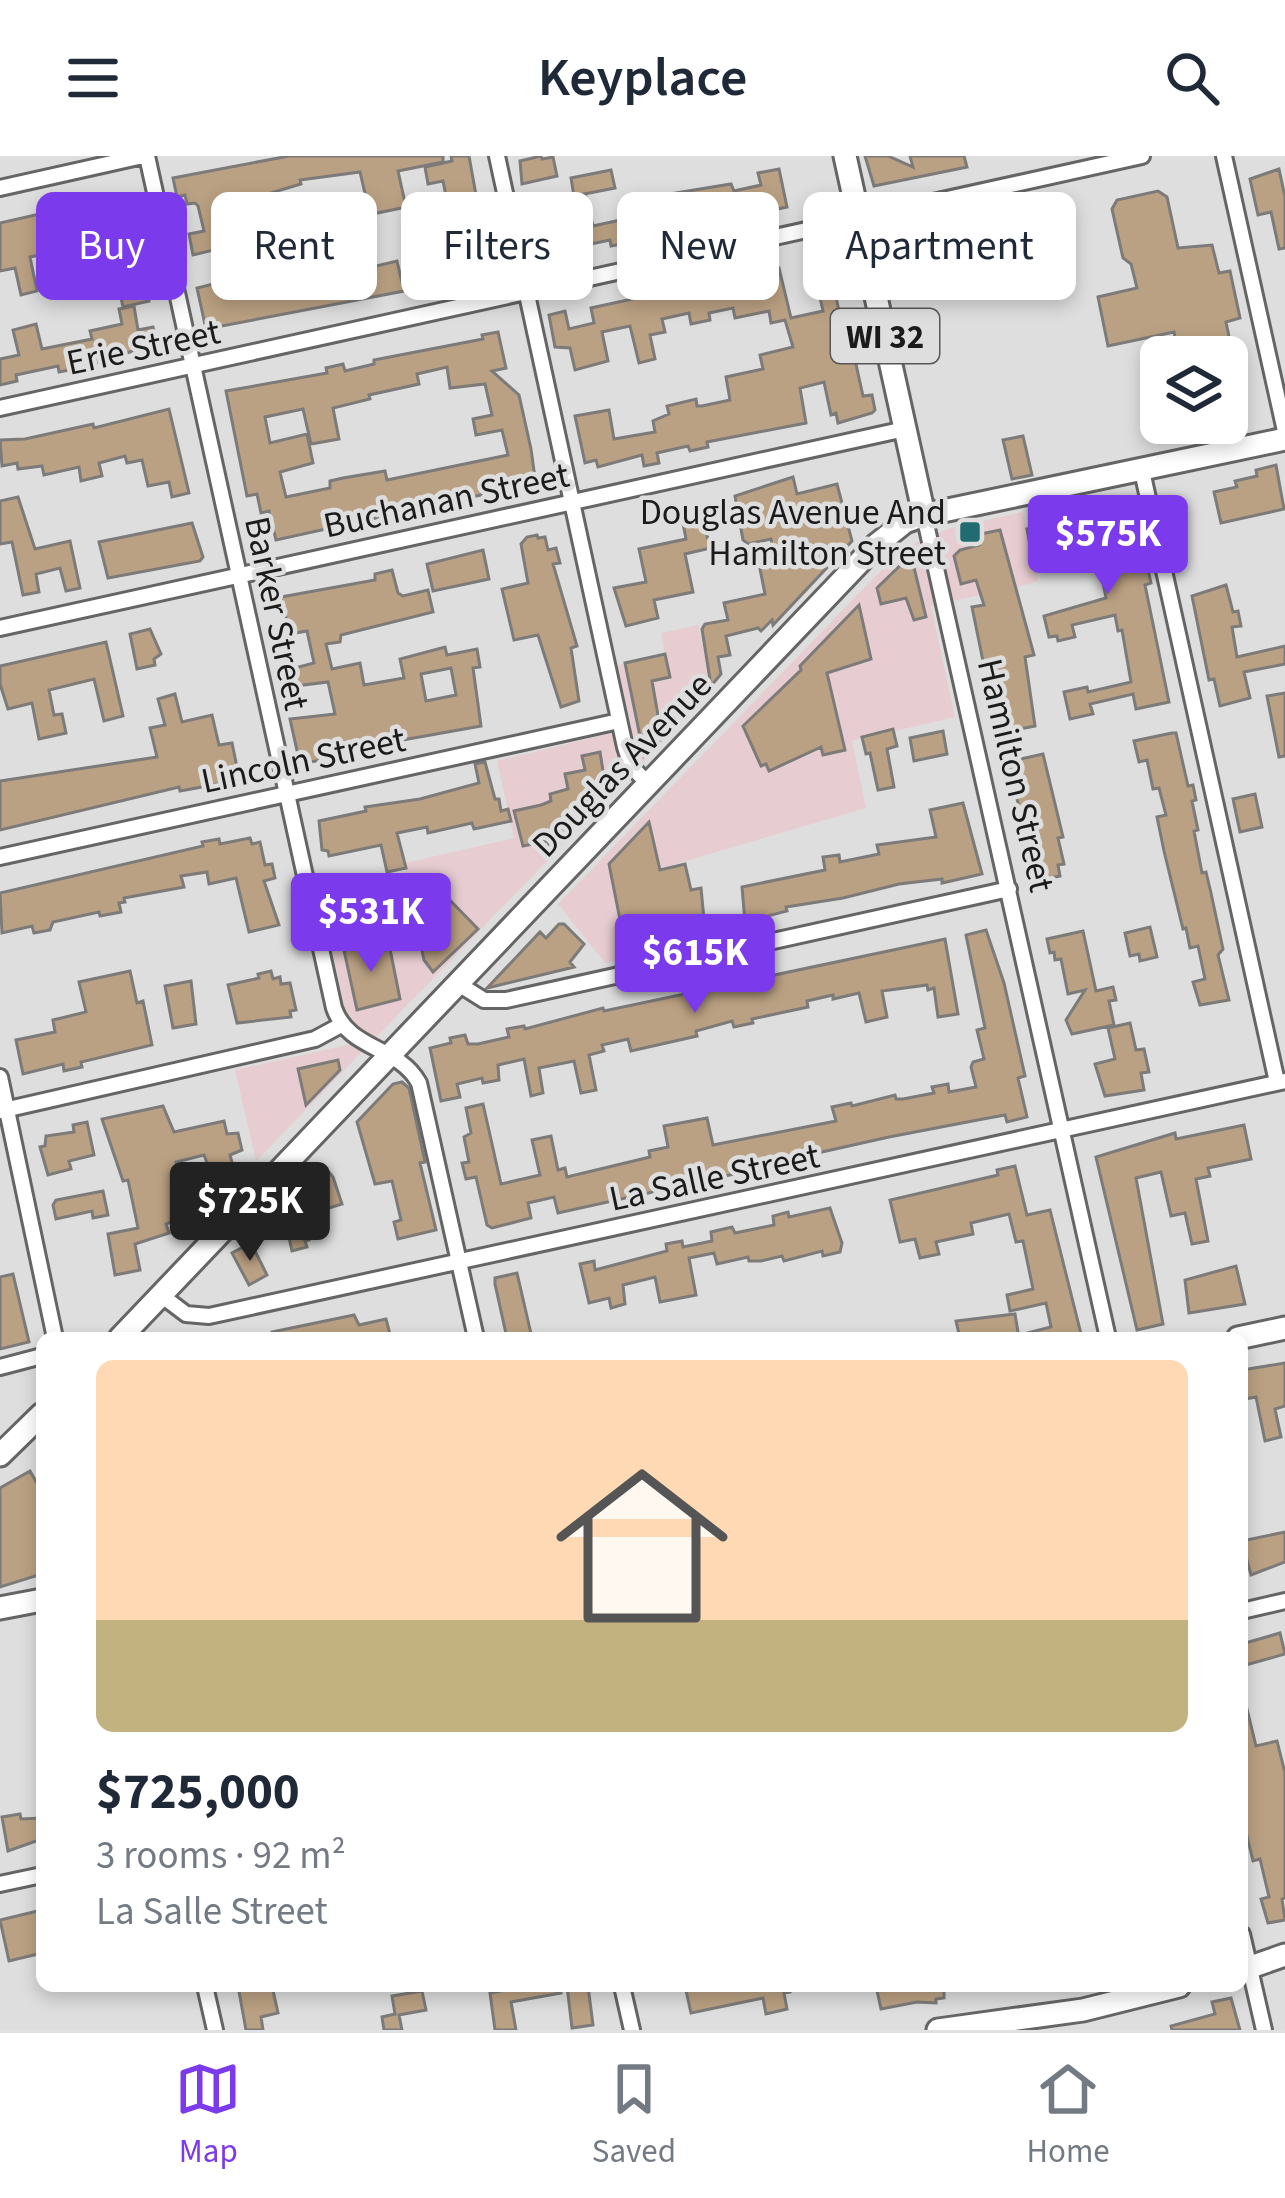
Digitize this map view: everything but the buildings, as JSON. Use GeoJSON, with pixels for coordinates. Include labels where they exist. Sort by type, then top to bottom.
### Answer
{"type":"FeatureCollection","features":[{"type":"Feature","properties":{"kind":"main road","name":"Hamilton Street"},"geometry":{"type":"LineString","coordinates":[[845,156],[853,192]]}},
{"type":"Feature","properties":{"kind":"main road","name":"Hamilton Street"},"geometry":{"type":"LineString","coordinates":[[877,300],[924,515]]}},
{"type":"Feature","properties":{"kind":"main road","name":"Douglas Avenue"},"geometry":{"type":"LineString","coordinates":[[126,1332],[876,545],[924,515],[1142,471],[1285,435]]}},
{"type":"Feature","properties":{"kind":"main road"},"geometry":{"type":"LineString","coordinates":[[1248,1336],[1285,1328]]}},
{"type":"Feature","properties":{"kind":"main road"},"geometry":{"type":"LineString","coordinates":[[0,1455],[36,1420]]}},
{"type":"Feature","properties":{"kind":"main road"},"geometry":{"type":"LineString","coordinates":[[0,1608],[36,1601]]}},
{"type":"Feature","properties":{"kind":"main road"},"geometry":{"type":"LineString","coordinates":[[1248,1968],[1285,1955]]}},
{"type":"Feature","properties":{"kind":"main road"},"geometry":{"type":"LineString","coordinates":[[938,2030],[987,2027],[1155,1992]]}},
{"type":"Feature","properties":{"kind":"street"},"geometry":{"type":"LineString","coordinates":[[0,188],[145,156]]}},
{"type":"Feature","properties":{"kind":"street","name":"Barker Street"},"geometry":{"type":"LineString","coordinates":[[145,156],[341,1025]]}},
{"type":"Feature","properties":{"kind":"street"},"geometry":{"type":"LineString","coordinates":[[497,156],[505,192]]}},
{"type":"Feature","properties":{"kind":"street","name":"Erie Street"},"geometry":{"type":"LineString","coordinates":[[978,192],[1142,156]]}},
{"type":"Feature","properties":{"kind":"street"},"geometry":{"type":"LineString","coordinates":[[1224,156],[1285,435]]}},
{"type":"Feature","properties":{"kind":"street","name":"Erie Street"},"geometry":{"type":"LineString","coordinates":[[593,277],[803,230]]}},
{"type":"Feature","properties":{"kind":"street","name":"Erie Street"},"geometry":{"type":"LineString","coordinates":[[0,408],[490,300]]}},
{"type":"Feature","properties":{"kind":"street"},"geometry":{"type":"LineString","coordinates":[[528,300],[619,721],[631,766],[648,784]]}},
{"type":"Feature","properties":{"kind":"street","name":"Buchanan Street"},"geometry":{"type":"LineString","coordinates":[[0,628],[905,429]]}},
{"type":"Feature","properties":{"kind":"street"},"geometry":{"type":"LineString","coordinates":[[1142,471],[1281,1082]]}},
{"type":"Feature","properties":{"kind":"street","name":"Hamilton Street"},"geometry":{"type":"LineString","coordinates":[[924,515],[1107,1332]]}},
{"type":"Feature","properties":{"kind":"street","name":"Lincoln Street"},"geometry":{"type":"LineString","coordinates":[[0,857],[619,721]]}},
{"type":"Feature","properties":{"kind":"street"},"geometry":{"type":"LineString","coordinates":[[457,983],[484,1000],[506,1000],[1009,889]]}},
{"type":"Feature","properties":{"kind":"street"},"geometry":{"type":"LineString","coordinates":[[4,1111],[317,1039],[341,1025],[359,1042],[404,1063],[421,1086],[475,1332]]}},
{"type":"Feature","properties":{"kind":"street"},"geometry":{"type":"LineString","coordinates":[[0,1077],[55,1332]]}},
{"type":"Feature","properties":{"kind":"street","name":"La Salle Street"},"geometry":{"type":"LineString","coordinates":[[161,1295],[186,1314],[208,1316],[1281,1082]]}},
{"type":"Feature","properties":{"kind":"street"},"geometry":{"type":"LineString","coordinates":[[0,1367],[36,1358]]}},
{"type":"Feature","properties":{"kind":"street"},"geometry":{"type":"LineString","coordinates":[[1248,1610],[1285,1601]]}},
{"type":"Feature","properties":{"kind":"street"},"geometry":{"type":"LineString","coordinates":[[0,1884],[36,1876]]}},
{"type":"Feature","properties":{"kind":"street"},"geometry":{"type":"LineString","coordinates":[[1248,1976],[1264,2030]]}},
{"type":"Feature","properties":{"kind":"street"},"geometry":{"type":"LineString","coordinates":[[207,1992],[215,2030]]}},
{"type":"Feature","properties":{"kind":"street"},"geometry":{"type":"LineString","coordinates":[[623,1992],[632,2030]]}},
{"type":"Feature","properties":{"kind":"shaded area"},"geometry":{"type":"Polygon","coordinates":[[[1023,512],[1038,582],[931,606],[955,717],[852,741],[866,808],[669,866],[674,895],[637,905],[648,954],[605,963],[558,904],[902,549],[950,528],[1023,512]]]}},
{"type":"Feature","properties":{"kind":"shaded area"},"geometry":{"type":"Polygon","coordinates":[[[698,625],[713,690],[256,1161],[235,1070],[352,1044],[320,890],[405,872],[405,863],[514,838],[497,761],[632,728],[617,665],[665,655],[661,633],[698,625]]]}},
{"type":"Feature","properties":{"kind":"place","name":"Douglas Avenue And Hamilton Street"},"geometry":{"type":"Point","coordinates":[970,532]}}]}
